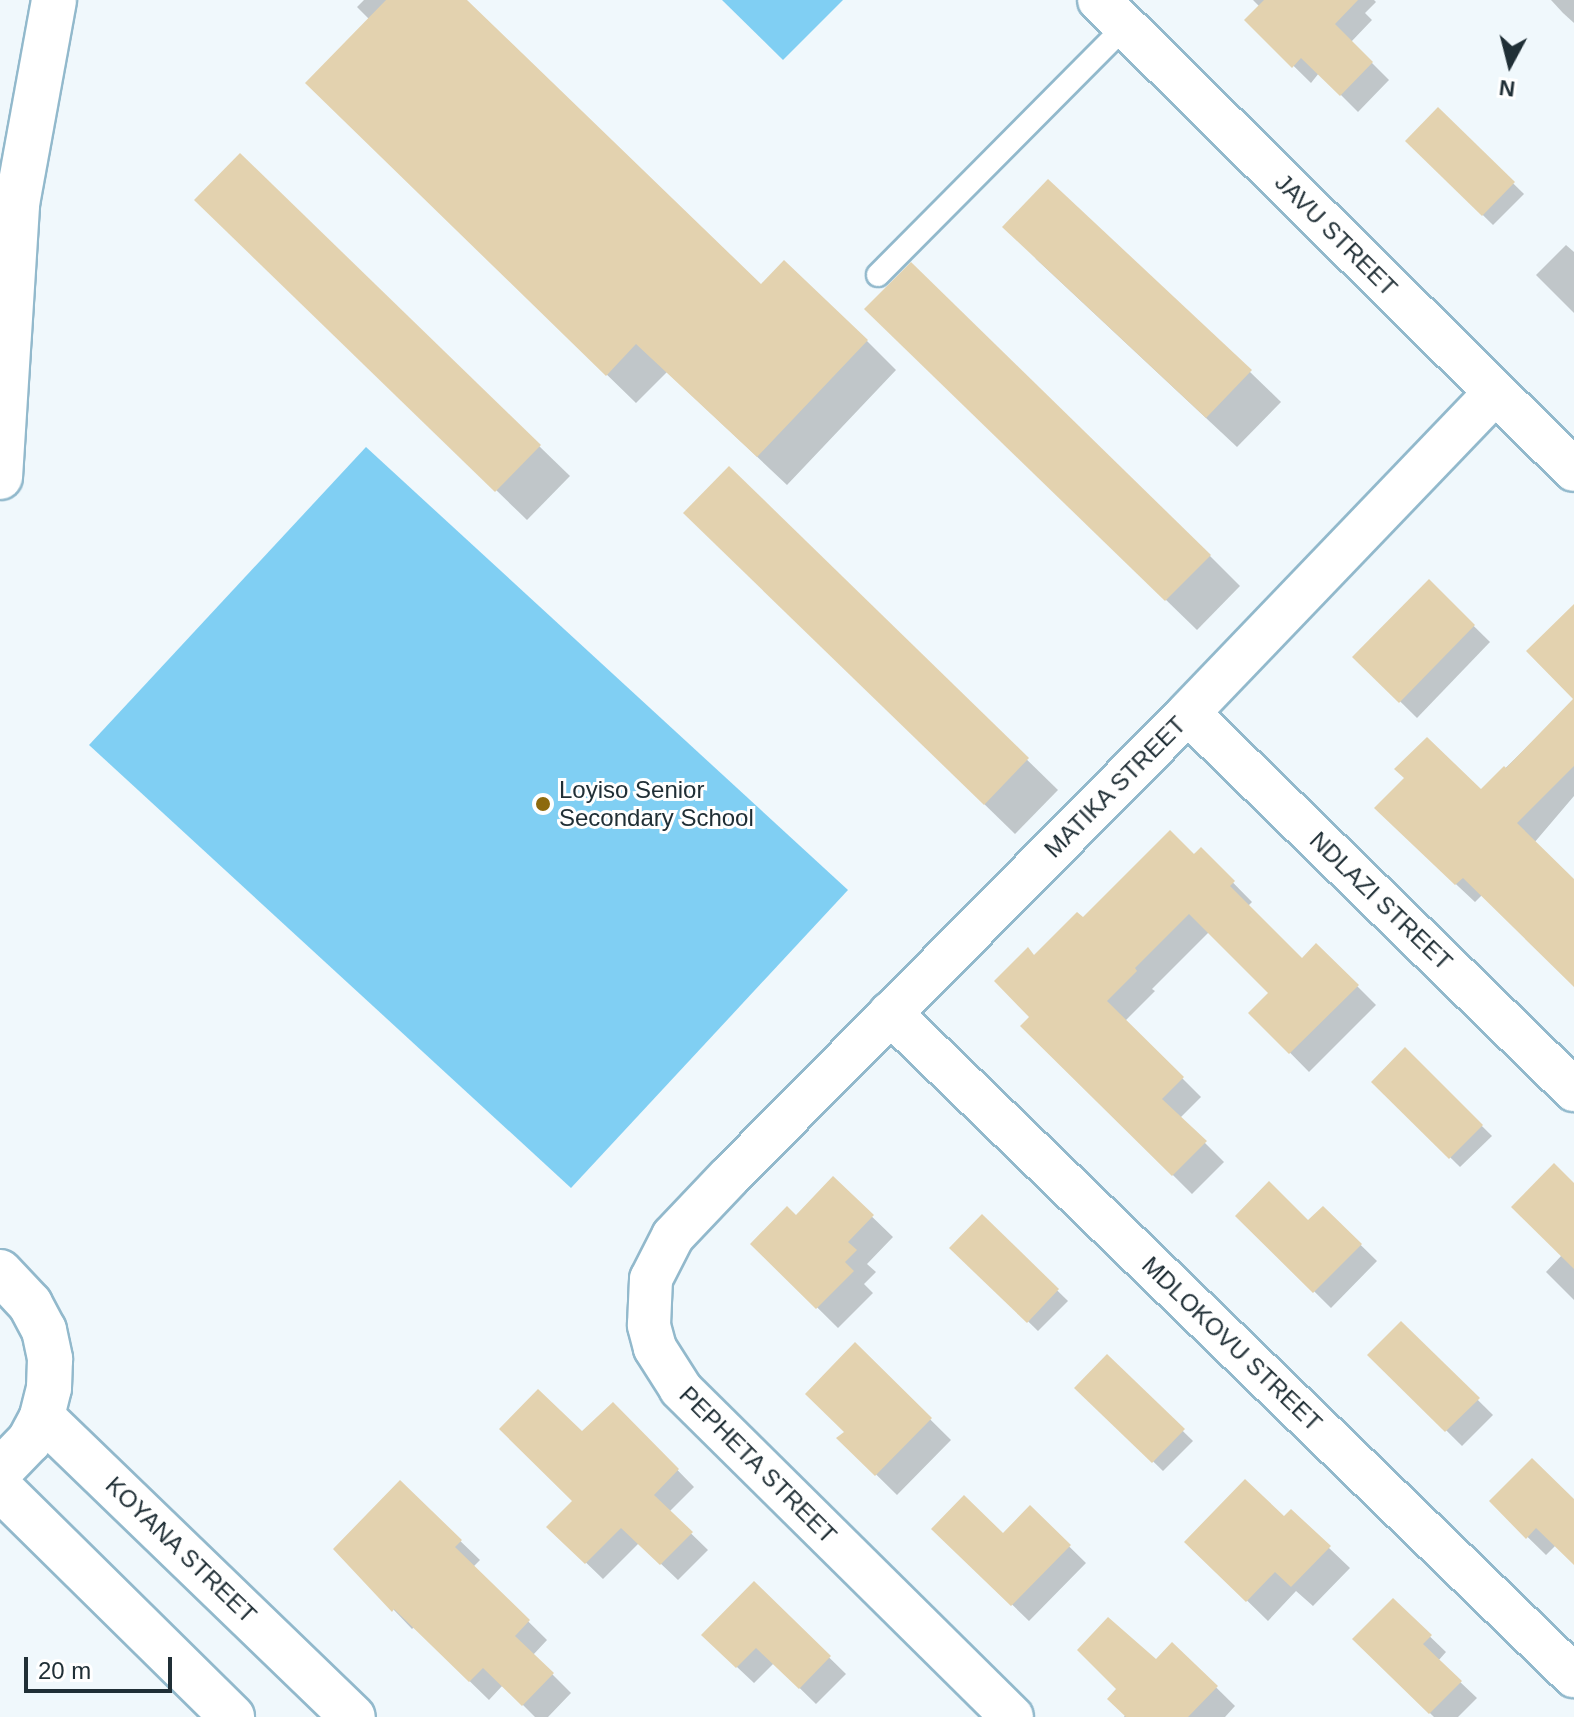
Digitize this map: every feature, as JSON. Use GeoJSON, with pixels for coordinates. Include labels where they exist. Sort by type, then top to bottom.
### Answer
{"type":"FeatureCollection","features":[{"type":"Feature","properties":{"kind":"main road"},"geometry":{"type":"LineString","coordinates":[[0,477],[17,204],[54,0]]}},
{"type":"Feature","properties":{"kind":"main road"},"geometry":{"type":"LineString","coordinates":[[0,1272],[30,1304],[44,1330],[50,1359],[49,1388],[42,1417],[29,1441],[0,1471]]}},
{"type":"Feature","properties":{"kind":"main road","name":"KOYANA STREET"},"geometry":{"type":"LineString","coordinates":[[42,1417],[353,1717]]}},
{"type":"Feature","properties":{"kind":"main road"},"geometry":{"type":"LineString","coordinates":[[0,1488],[232,1717]]}},
{"type":"Feature","properties":{"kind":"street","name":"JAVU STREET"},"geometry":{"type":"LineString","coordinates":[[1112,13],[1574,470]]}},
{"type":"Feature","properties":{"kind":"street","name":"MATIKA STREET"},"geometry":{"type":"LineString","coordinates":[[729,1177],[1188,713],[1495,393]]}},
{"type":"Feature","properties":{"kind":"street","name":"NDLAZI STREET"},"geometry":{"type":"LineString","coordinates":[[1188,713],[1574,1090]]}},
{"type":"Feature","properties":{"kind":"street","name":"MDLOKOVU STREET"},"geometry":{"type":"LineString","coordinates":[[890,1013],[1574,1676]]}},
{"type":"Feature","properties":{"kind":"street","name":"PEPHETA STREET"},"geometry":{"type":"LineString","coordinates":[[729,1177],[673,1236],[651,1279],[649,1325],[664,1365],[720,1431],[1012,1717]]}},
{"type":"Feature","properties":{"kind":"lane"},"geometry":{"type":"LineString","coordinates":[[878,275],[1112,13]]}},
{"type":"Feature","properties":{"kind":"shaded area"},"geometry":{"type":"Polygon","coordinates":[[[722,0],[843,0],[783,60],[722,0]]]}},
{"type":"Feature","properties":{"kind":"shaded area"},"geometry":{"type":"Polygon","coordinates":[[[366,447],[848,890],[571,1188],[89,745],[366,447]]]}},
{"type":"Feature","properties":{"kind":"building"},"geometry":{"type":"Polygon","coordinates":[[[386,0],[467,0],[761,284],[784,260],[868,340],[757,457],[636,344],[606,376],[305,83],[386,0]]]}},
{"type":"Feature","properties":{"kind":"building"},"geometry":{"type":"Polygon","coordinates":[[[1264,0],[1358,0],[1335,24],[1373,62],[1340,96],[1301,58],[1292,68],[1244,20],[1264,0]]]}},
{"type":"Feature","properties":{"kind":"building"},"geometry":{"type":"Polygon","coordinates":[[[1438,107],[1515,182],[1482,216],[1405,141],[1438,107]]]}},
{"type":"Feature","properties":{"kind":"building"},"geometry":{"type":"Polygon","coordinates":[[[240,153],[541,445],[495,492],[194,200],[240,153]]]}},
{"type":"Feature","properties":{"kind":"building"},"geometry":{"type":"Polygon","coordinates":[[[1048,179],[1252,370],[1206,418],[1002,227],[1048,179]]]}},
{"type":"Feature","properties":{"kind":"building"},"geometry":{"type":"Polygon","coordinates":[[[911,262],[1211,555],[1165,601],[864,309],[911,262]]]}},
{"type":"Feature","properties":{"kind":"building"},"geometry":{"type":"Polygon","coordinates":[[[729,466],[1029,758],[984,805],[683,513],[729,466]]]}},
{"type":"Feature","properties":{"kind":"building"},"geometry":{"type":"Polygon","coordinates":[[[1429,579],[1475,625],[1399,703],[1352,657],[1429,579]]]}},
{"type":"Feature","properties":{"kind":"building"},"geometry":{"type":"Polygon","coordinates":[[[1574,604],[1574,766],[1517,823],[1574,879],[1574,987],[1463,878],[1455,885],[1374,808],[1404,778],[1394,769],[1427,737],[1481,789],[1504,766],[1506,768],[1573,699],[1526,651],[1574,604]]]}},
{"type":"Feature","properties":{"kind":"building"},"geometry":{"type":"Polygon","coordinates":[[[1170,830],[1194,854],[1201,847],[1235,881],[1230,886],[1302,958],[1316,943],[1359,985],[1289,1054],[1248,1013],[1268,993],[1189,914],[1135,968],[1137,971],[1107,1001],[1184,1077],[1162,1099],[1207,1141],[1172,1176],[1020,1026],[1029,1017],[994,981],[1028,947],[1034,955],[1077,912],[1083,917],[1170,830]]]}},
{"type":"Feature","properties":{"kind":"building"},"geometry":{"type":"Polygon","coordinates":[[[1405,1047],[1483,1125],[1449,1159],[1371,1082],[1405,1047]]]}},
{"type":"Feature","properties":{"kind":"building"},"geometry":{"type":"Polygon","coordinates":[[[1554,1163],[1574,1183],[1574,1269],[1511,1207],[1554,1163]]]}},
{"type":"Feature","properties":{"kind":"building"},"geometry":{"type":"Polygon","coordinates":[[[833,1176],[874,1215],[848,1242],[857,1250],[845,1262],[854,1271],[816,1309],[750,1244],[787,1206],[796,1215],[833,1176]]]}},
{"type":"Feature","properties":{"kind":"building"},"geometry":{"type":"Polygon","coordinates":[[[1269,1181],[1308,1220],[1323,1206],[1362,1244],[1313,1293],[1235,1216],[1269,1181]]]}},
{"type":"Feature","properties":{"kind":"building"},"geometry":{"type":"Polygon","coordinates":[[[982,1214],[1059,1289],[1027,1323],[949,1248],[982,1214]]]}},
{"type":"Feature","properties":{"kind":"building"},"geometry":{"type":"Polygon","coordinates":[[[1401,1321],[1480,1398],[1445,1432],[1367,1355],[1401,1321]]]}},
{"type":"Feature","properties":{"kind":"building"},"geometry":{"type":"Polygon","coordinates":[[[855,1342],[932,1418],[875,1476],[836,1438],[844,1432],[805,1394],[855,1342]]]}},
{"type":"Feature","properties":{"kind":"building"},"geometry":{"type":"Polygon","coordinates":[[[1107,1354],[1185,1429],[1152,1463],[1074,1388],[1107,1354]]]}},
{"type":"Feature","properties":{"kind":"building"},"geometry":{"type":"Polygon","coordinates":[[[538,1389],[582,1431],[613,1402],[679,1469],[654,1495],[693,1532],[660,1565],[621,1528],[585,1564],[546,1527],[572,1501],[499,1429],[538,1389]]]}},
{"type":"Feature","properties":{"kind":"building"},"geometry":{"type":"Polygon","coordinates":[[[1532,1458],[1574,1499],[1574,1565],[1536,1528],[1526,1539],[1489,1501],[1532,1458]]]}},
{"type":"Feature","properties":{"kind":"building"},"geometry":{"type":"Polygon","coordinates":[[[1245,1479],[1284,1516],[1291,1509],[1331,1546],[1291,1587],[1275,1572],[1246,1602],[1184,1542],[1245,1479]]]}},
{"type":"Feature","properties":{"kind":"building"},"geometry":{"type":"Polygon","coordinates":[[[400,1480],[462,1540],[455,1547],[530,1620],[515,1636],[554,1673],[522,1706],[483,1668],[469,1682],[394,1609],[392,1612],[333,1549],[400,1480]]]}},
{"type":"Feature","properties":{"kind":"building"},"geometry":{"type":"Polygon","coordinates":[[[964,1495],[1003,1533],[1030,1505],[1071,1545],[1011,1606],[931,1529],[964,1495]]]}},
{"type":"Feature","properties":{"kind":"building"},"geometry":{"type":"Polygon","coordinates":[[[754,1581],[831,1656],[799,1689],[756,1648],[736,1668],[701,1635],[754,1581]]]}},
{"type":"Feature","properties":{"kind":"building"},"geometry":{"type":"Polygon","coordinates":[[[1393,1598],[1432,1635],[1423,1644],[1462,1681],[1429,1714],[1352,1639],[1393,1598]]]}},
{"type":"Feature","properties":{"kind":"building"},"geometry":{"type":"Polygon","coordinates":[[[1108,1617],[1156,1659],[1172,1642],[1218,1686],[1188,1717],[1126,1717],[1107,1699],[1116,1689],[1077,1650],[1108,1617]]]}},
{"type":"Feature","properties":{"kind":"place","name":"Loyiso Senior Secondary School"},"geometry":{"type":"Point","coordinates":[543,804]}}]}
